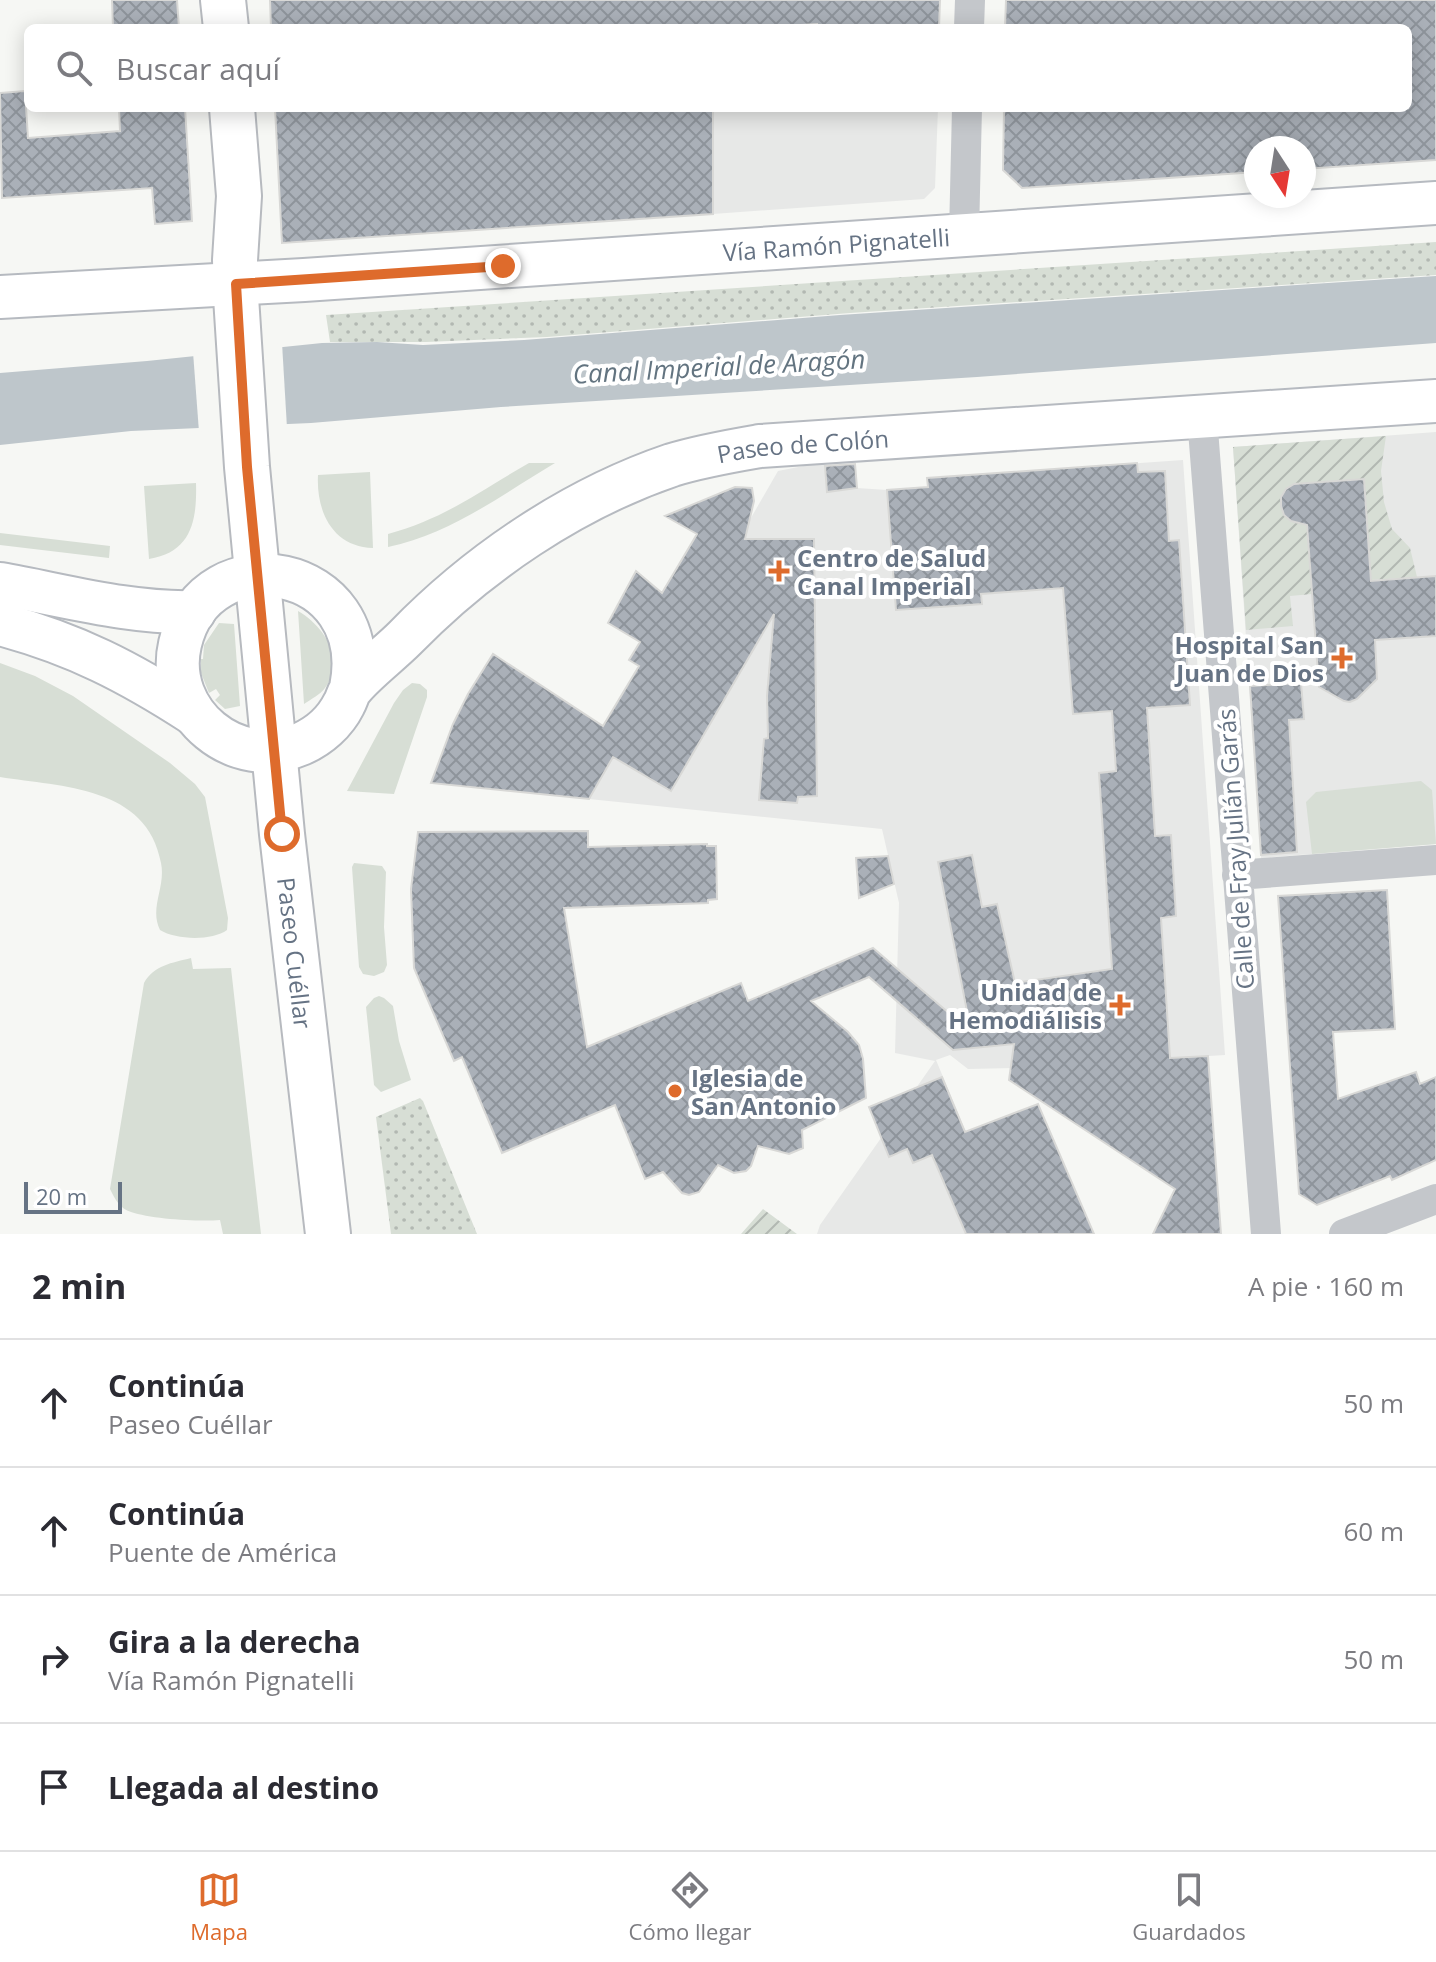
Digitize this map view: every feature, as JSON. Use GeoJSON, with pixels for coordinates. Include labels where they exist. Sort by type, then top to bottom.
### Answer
{"type":"FeatureCollection","features":[{"type":"Feature","properties":{"kind":"main road"},"geometry":{"type":"LineString","coordinates":[[223,0],[226,24]]}},
{"type":"Feature","properties":{"kind":"main road","name":"Paseo Cuéllar"},"geometry":{"type":"LineString","coordinates":[[232,112],[239,196],[237,328],[246,455],[274,751],[328,1234]]}},
{"type":"Feature","properties":{"kind":"main road","name":"Vía Ramón Pignatelli"},"geometry":{"type":"LineString","coordinates":[[0,297],[236,284],[1436,203]]}},
{"type":"Feature","properties":{"kind":"main road","name":"Paseo de Colón"},"geometry":{"type":"LineString","coordinates":[[274,751],[289,749],[316,736],[337,715],[351,688],[428,616],[504,553],[572,511],[635,479],[674,465],[760,446],[1436,401]]}},
{"type":"Feature","properties":{"kind":"main road"},"geometry":{"type":"LineString","coordinates":[[274,751],[248,750],[223,740],[202,724],[181,690],[177,663],[182,636],[194,612],[215,591],[228,583],[257,575],[288,577],[317,591],[339,613],[347,627],[355,657],[351,688]]}},
{"type":"Feature","properties":{"kind":"main road"},"geometry":{"type":"LineString","coordinates":[[0,584],[164,612],[194,612]]}},
{"type":"Feature","properties":{"kind":"main road"},"geometry":{"type":"LineString","coordinates":[[0,624],[76,647],[148,684],[194,714]]}},
{"type":"Feature","properties":{"kind":"street"},"geometry":{"type":"LineString","coordinates":[[969,24],[970,0]]}},
{"type":"Feature","properties":{"kind":"street"},"geometry":{"type":"LineString","coordinates":[[964,234],[967,112]]}},
{"type":"Feature","properties":{"kind":"street","name":"Calle de Fray Julián Garás"},"geometry":{"type":"LineString","coordinates":[[1202,417],[1266,1234]]}},
{"type":"Feature","properties":{"kind":"street"},"geometry":{"type":"LineString","coordinates":[[1237,875],[1436,860]]}},
{"type":"Feature","properties":{"kind":"street"},"geometry":{"type":"LineString","coordinates":[[1344,1234],[1436,1199]]}},
{"type":"Feature","properties":{"kind":"shaded area"},"geometry":{"type":"Polygon","coordinates":[[[713,112],[938,112],[935,188],[924,199],[713,214],[713,112]]]}},
{"type":"Feature","properties":{"kind":"shaded area"},"geometry":{"type":"Polygon","coordinates":[[[1436,242],[1436,275],[850,313],[547,337],[330,342],[326,315],[1436,242]]]}},
{"type":"Feature","properties":{"kind":"shaded area","name":"Hospital San Juan de Dios"},"geometry":{"type":"Polygon","coordinates":[[[1436,432],[1436,844],[1261,858],[1233,447],[1436,432]]]}},
{"type":"Feature","properties":{"kind":"shaded area"},"geometry":{"type":"Polygon","coordinates":[[[1386,436],[1381,471],[1384,502],[1392,529],[1410,548],[1417,577],[1371,580],[1363,480],[1294,484],[1282,497],[1282,505],[1284,515],[1307,522],[1312,594],[1290,596],[1293,626],[1246,630],[1233,447],[1386,436]]]}},
{"type":"Feature","properties":{"kind":"shaded area"},"geometry":{"type":"Polygon","coordinates":[[[1183,460],[1225,1055],[968,1069],[950,1055],[936,1060],[1008,1234],[817,1234],[820,1225],[935,1061],[895,1053],[899,903],[882,829],[589,799],[778,471],[824,462],[827,491],[857,488],[887,490],[927,487],[927,478],[1183,460]]]}},
{"type":"Feature","properties":{"kind":"shaded area"},"geometry":{"type":"Polygon","coordinates":[[[529,463],[555,463],[454,523],[388,547],[388,534],[445,512],[529,463]]]}},
{"type":"Feature","properties":{"kind":"shaded area"},"geometry":{"type":"Polygon","coordinates":[[[370,472],[373,548],[359,546],[337,534],[324,514],[318,489],[318,475],[370,472]]]}},
{"type":"Feature","properties":{"kind":"shaded area"},"geometry":{"type":"Polygon","coordinates":[[[196,483],[193,521],[183,542],[163,555],[149,559],[144,486],[196,483]]]}},
{"type":"Feature","properties":{"kind":"shaded area"},"geometry":{"type":"Polygon","coordinates":[[[0,533],[110,546],[109,558],[0,545],[0,533]]]}},
{"type":"Feature","properties":{"kind":"shaded area"},"geometry":{"type":"Polygon","coordinates":[[[298,611],[323,634],[333,655],[334,666],[325,688],[304,704],[298,611]]]}},
{"type":"Feature","properties":{"kind":"shaded area"},"geometry":{"type":"Polygon","coordinates":[[[219,623],[234,624],[240,706],[225,709],[215,700],[220,695],[216,689],[209,693],[201,673],[204,645],[219,623]]]}},
{"type":"Feature","properties":{"kind":"shaded area"},"geometry":{"type":"Polygon","coordinates":[[[0,663],[35,676],[73,696],[170,763],[195,784],[205,797],[228,918],[227,930],[194,938],[175,936],[160,930],[156,914],[162,872],[153,838],[139,818],[120,805],[74,788],[0,777],[0,663]]]}},
{"type":"Feature","properties":{"kind":"shaded area"},"geometry":{"type":"Polygon","coordinates":[[[412,683],[420,684],[427,690],[427,697],[394,794],[347,791],[394,703],[412,683]]]}},
{"type":"Feature","properties":{"kind":"shaded area"},"geometry":{"type":"Polygon","coordinates":[[[1421,781],[1432,790],[1436,844],[1312,854],[1306,802],[1316,792],[1421,781]]]}},
{"type":"Feature","properties":{"kind":"shaded area"},"geometry":{"type":"Polygon","coordinates":[[[354,863],[382,866],[386,872],[384,927],[387,965],[384,972],[374,976],[363,974],[359,967],[354,863]]]}},
{"type":"Feature","properties":{"kind":"shaded area"},"geometry":{"type":"Polygon","coordinates":[[[191,958],[193,969],[231,968],[261,1234],[223,1234],[220,1220],[176,1219],[127,1211],[110,1189],[144,983],[158,968],[191,958]]]}},
{"type":"Feature","properties":{"kind":"shaded area"},"geometry":{"type":"Polygon","coordinates":[[[379,996],[393,1006],[399,1041],[411,1080],[381,1092],[374,1085],[366,1007],[379,996]]]}},
{"type":"Feature","properties":{"kind":"shaded area"},"geometry":{"type":"Polygon","coordinates":[[[420,1098],[477,1234],[391,1234],[376,1117],[420,1098]]]}},
{"type":"Feature","properties":{"kind":"shaded area"},"geometry":{"type":"Polygon","coordinates":[[[763,1209],[797,1234],[741,1234],[763,1209]]]}},
{"type":"Feature","properties":{"kind":"water","name":"Canal Imperial de Aragón"},"geometry":{"type":"Polygon","coordinates":[[[1436,276],[1436,343],[977,377],[501,407],[311,423],[131,431],[0,445],[0,373],[322,343],[423,345],[524,340],[840,315],[1436,276]]]}},
{"type":"Feature","properties":{"kind":"pier"},"geometry":{"type":"Polygon","coordinates":[[[282,343],[287,428],[199,432],[193,352],[282,343]]]}},
{"type":"Feature","properties":{"kind":"building"},"geometry":{"type":"Polygon","coordinates":[[[112,0],[177,0],[179,24],[113,24],[112,0]]]}},
{"type":"Feature","properties":{"kind":"building"},"geometry":{"type":"Polygon","coordinates":[[[270,0],[940,0],[939,24],[271,24],[270,0]]]}},
{"type":"Feature","properties":{"kind":"building"},"geometry":{"type":"Polygon","coordinates":[[[1006,0],[1436,0],[1436,160],[1316,168],[1316,136],[1244,136],[1244,173],[1022,188],[1003,170],[1004,112],[1412,112],[1412,24],[1005,24],[1006,0]]]}},
{"type":"Feature","properties":{"kind":"building"},"geometry":{"type":"Polygon","coordinates":[[[24,91],[28,138],[120,131],[119,112],[185,112],[192,221],[155,224],[152,188],[2,198],[0,93],[24,91]]]}},
{"type":"Feature","properties":{"kind":"building"},"geometry":{"type":"Polygon","coordinates":[[[275,112],[713,112],[713,214],[282,243],[275,112]]]}},
{"type":"Feature","properties":{"kind":"building"},"geometry":{"type":"Polygon","coordinates":[[[1137,463],[1138,472],[1165,471],[1169,541],[1179,540],[1190,705],[1147,708],[1155,836],[1171,835],[1176,916],[1161,918],[1170,1058],[1208,1056],[1221,1234],[1153,1234],[1175,1189],[1009,1080],[1014,1044],[953,1050],[869,977],[811,1001],[859,1045],[866,1098],[802,1130],[803,1148],[789,1154],[758,1146],[746,1171],[734,1173],[718,1165],[699,1192],[689,1195],[682,1193],[663,1172],[645,1179],[615,1105],[502,1153],[462,1057],[454,1061],[414,968],[411,889],[418,832],[588,831],[588,847],[716,846],[717,899],[708,900],[708,903],[564,908],[587,1047],[741,983],[748,1001],[873,948],[971,1032],[938,862],[972,855],[982,907],[997,904],[1015,983],[1112,969],[1099,773],[1116,771],[1112,711],[1073,714],[1063,588],[981,594],[982,604],[896,610],[887,490],[928,487],[927,478],[1137,463]]]}},
{"type":"Feature","properties":{"kind":"building"},"geometry":{"type":"Polygon","coordinates":[[[855,464],[857,488],[827,492],[825,466],[855,464]]]}},
{"type":"Feature","properties":{"kind":"building"},"geometry":{"type":"Polygon","coordinates":[[[1364,479],[1371,581],[1436,576],[1436,636],[1375,640],[1377,679],[1350,702],[1319,687],[1307,525],[1291,521],[1284,515],[1281,497],[1294,484],[1364,479]]]}},
{"type":"Feature","properties":{"kind":"building"},"geometry":{"type":"Polygon","coordinates":[[[735,487],[752,488],[754,501],[745,539],[814,539],[817,796],[798,797],[797,803],[759,800],[764,739],[768,738],[767,696],[774,614],[671,791],[613,757],[589,799],[431,783],[453,724],[493,654],[603,726],[639,666],[629,660],[640,642],[608,623],[636,571],[662,593],[697,534],[665,516],[735,487]]]}},
{"type":"Feature","properties":{"kind":"building"},"geometry":{"type":"Polygon","coordinates":[[[1301,683],[1304,719],[1289,720],[1297,852],[1261,855],[1250,686],[1301,683]]]}},
{"type":"Feature","properties":{"kind":"building"},"geometry":{"type":"Polygon","coordinates":[[[888,856],[894,884],[859,898],[856,858],[888,856]]]}},
{"type":"Feature","properties":{"kind":"building"},"geometry":{"type":"Polygon","coordinates":[[[1387,890],[1395,1029],[1333,1032],[1338,1099],[1416,1072],[1420,1084],[1436,1077],[1436,1160],[1392,1180],[1390,1176],[1317,1205],[1299,1194],[1278,896],[1387,890]]]}},
{"type":"Feature","properties":{"kind":"building"},"geometry":{"type":"Polygon","coordinates":[[[942,1077],[965,1132],[1038,1104],[1094,1234],[966,1234],[932,1155],[913,1163],[907,1149],[889,1157],[869,1107],[942,1077]]]}},
{"type":"Feature","properties":{"kind":"place","name":"Centro de Salud Canal Imperial"},"geometry":{"type":"Point","coordinates":[779,571]}},
{"type":"Feature","properties":{"kind":"place","name":"Hospital San Juan de Dios"},"geometry":{"type":"Point","coordinates":[1342,658]}},
{"type":"Feature","properties":{"kind":"place","name":"Unidad de Hemodiálisis"},"geometry":{"type":"Point","coordinates":[1120,1005]}},
{"type":"Feature","properties":{"kind":"place","name":"Iglesia de San Antonio"},"geometry":{"type":"Point","coordinates":[675,1091]}},
{"type":"Feature","properties":{"kind":"route"},"geometry":{"type":"LineString","coordinates":[[282,834],[247,467],[236,284],[503,266]]}}]}
